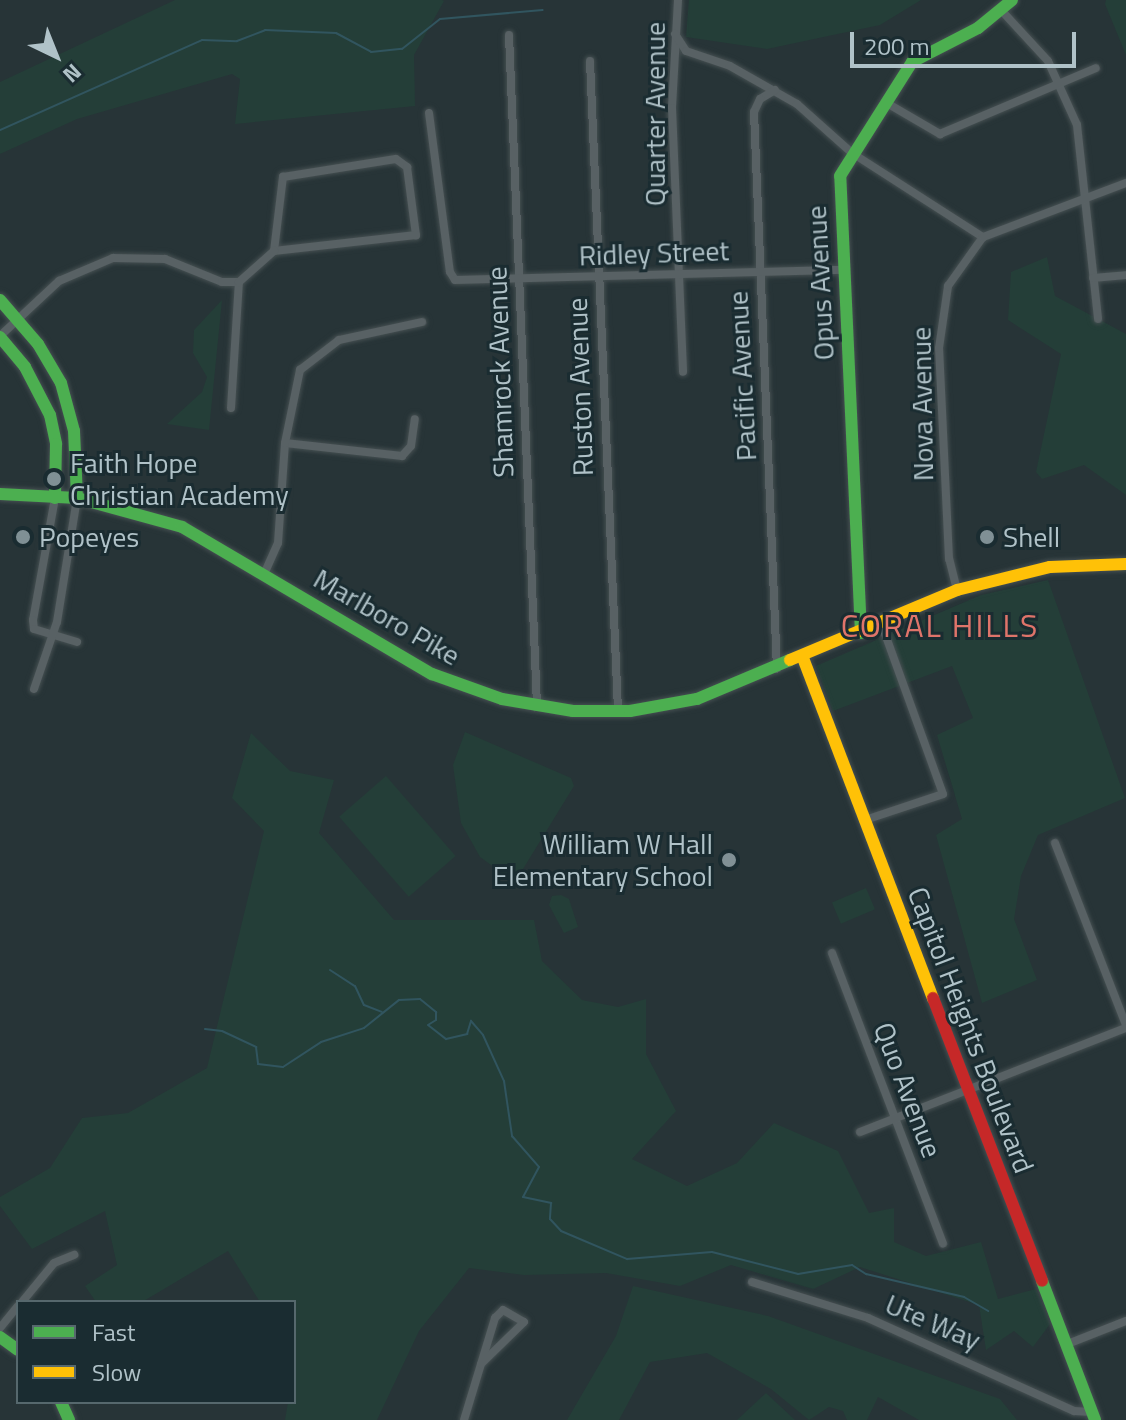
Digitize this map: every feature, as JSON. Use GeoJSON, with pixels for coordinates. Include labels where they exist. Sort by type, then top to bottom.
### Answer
{"type":"FeatureCollection","features":[{"type":"Feature","properties":{"kind":"street","name":"Quarter Avenue"},"geometry":{"type":"LineString","coordinates":[[678,0],[675,34],[683,372]]}},
{"type":"Feature","properties":{"kind":"street","name":"Opus Avenue"},"geometry":{"type":"LineString","coordinates":[[861,633],[839,181],[852,153],[884,102],[916,59],[1001,10],[1012,0]]}},
{"type":"Feature","properties":{"kind":"street"},"geometry":{"type":"LineString","coordinates":[[1001,10],[1048,61],[1079,135],[1088,198],[1098,319]]}},
{"type":"Feature","properties":{"kind":"street"},"geometry":{"type":"LineString","coordinates":[[675,34],[686,51],[775,90],[810,113],[852,153],[983,237],[1126,183]]}},
{"type":"Feature","properties":{"kind":"street","name":"Shamrock Avenue"},"geometry":{"type":"LineString","coordinates":[[509,35],[537,707]]}},
{"type":"Feature","properties":{"kind":"street","name":"Ruston Avenue"},"geometry":{"type":"LineString","coordinates":[[590,61],[618,711]]}},
{"type":"Feature","properties":{"kind":"street"},"geometry":{"type":"LineString","coordinates":[[884,102],[940,134],[1096,68]]}},
{"type":"Feature","properties":{"kind":"street","name":"Pacific Avenue"},"geometry":{"type":"LineString","coordinates":[[775,90],[760,99],[754,112],[777,670]]}},
{"type":"Feature","properties":{"kind":"street","name":"Ridley Street"},"geometry":{"type":"LineString","coordinates":[[429,113],[450,276],[465,281],[844,270]]}},
{"type":"Feature","properties":{"kind":"street"},"geometry":{"type":"LineString","coordinates":[[231,408],[239,282],[274,251],[415,236],[407,167],[398,159],[287,174],[282,178],[274,251]]}},
{"type":"Feature","properties":{"kind":"street","name":"Nova Avenue"},"geometry":{"type":"LineString","coordinates":[[957,590],[949,559],[940,327],[948,286],[983,237]]}},
{"type":"Feature","properties":{"kind":"street"},"geometry":{"type":"LineString","coordinates":[[77,642],[34,629],[33,620],[55,498],[56,444],[50,415],[25,367],[0,337],[67,275],[113,258],[165,259],[216,280],[239,282]]}},
{"type":"Feature","properties":{"kind":"street"},"geometry":{"type":"LineString","coordinates":[[1093,278],[1126,275]]}},
{"type":"Feature","properties":{"kind":"street"},"geometry":{"type":"LineString","coordinates":[[0,300],[56,371],[69,406],[77,498],[53,634],[34,689]]}},
{"type":"Feature","properties":{"kind":"street"},"geometry":{"type":"LineString","coordinates":[[265,572],[278,543],[285,443],[297,378],[316,353],[339,340],[422,322]]}},
{"type":"Feature","properties":{"kind":"street"},"geometry":{"type":"LineString","coordinates":[[285,443],[402,456],[411,446],[415,419]]}},
{"type":"Feature","properties":{"kind":"street","name":"Marlboro Pike"},"geometry":{"type":"LineString","coordinates":[[0,494],[77,498],[182,527],[265,572],[414,665],[477,692],[537,707],[618,711],[697,699],[777,670],[957,590],[1050,567],[1125,566]]}},
{"type":"Feature","properties":{"kind":"street"},"geometry":{"type":"LineString","coordinates":[[865,820],[943,794],[881,623]]}},
{"type":"Feature","properties":{"kind":"street","name":"Capitol Heights Boulevard"},"geometry":{"type":"LineString","coordinates":[[803,658],[1093,1416]]}},
{"type":"Feature","properties":{"kind":"street"},"geometry":{"type":"LineString","coordinates":[[860,1132],[1126,1026],[1055,843]]}},
{"type":"Feature","properties":{"kind":"street","name":"Quo Avenue"},"geometry":{"type":"LineString","coordinates":[[832,953],[943,1243]]}},
{"type":"Feature","properties":{"kind":"street"},"geometry":{"type":"LineString","coordinates":[[23,1300],[54,1263],[74,1255]]}},
{"type":"Feature","properties":{"kind":"street","name":"Ute Way"},"geometry":{"type":"LineString","coordinates":[[752,1282],[868,1318],[1074,1411],[1093,1416]]}},
{"type":"Feature","properties":{"kind":"street"},"geometry":{"type":"LineString","coordinates":[[0,1328],[16,1309]]}},
{"type":"Feature","properties":{"kind":"street"},"geometry":{"type":"LineString","coordinates":[[464,1420],[481,1364],[498,1314],[509,1311],[524,1322],[481,1364]]}},
{"type":"Feature","properties":{"kind":"street"},"geometry":{"type":"LineString","coordinates":[[1065,1345],[1126,1321]]}},
{"type":"Feature","properties":{"kind":"green space"},"geometry":{"type":"Polygon","coordinates":[[[175,0],[444,1],[414,55],[415,106],[235,124],[240,79],[232,74],[77,119],[0,154],[0,82],[175,0]]]}},
{"type":"Feature","properties":{"kind":"green space"},"geometry":{"type":"Polygon","coordinates":[[[689,0],[921,0],[880,25],[767,49],[686,37],[689,0]]]}},
{"type":"Feature","properties":{"kind":"green space"},"geometry":{"type":"Polygon","coordinates":[[[1106,0],[1126,0],[1126,55],[1105,4],[1106,0]]]}},
{"type":"Feature","properties":{"kind":"green space"},"geometry":{"type":"Polygon","coordinates":[[[1047,257],[1055,296],[1126,334],[1126,495],[1084,465],[1042,479],[1036,472],[1061,354],[1008,320],[1011,272],[1047,257]]]}},
{"type":"Feature","properties":{"kind":"green space"},"geometry":{"type":"Polygon","coordinates":[[[222,300],[209,430],[167,424],[202,392],[207,377],[193,353],[194,330],[222,300]]]}},
{"type":"Feature","properties":{"kind":"green space"},"geometry":{"type":"Polygon","coordinates":[[[1048,580],[1125,798],[1038,835],[1021,876],[1014,919],[1037,980],[982,1003],[936,835],[962,819],[937,735],[973,718],[952,666],[833,711],[816,666],[981,595],[1048,580]]]}},
{"type":"Feature","properties":{"kind":"green space"},"geometry":{"type":"Polygon","coordinates":[[[465,732],[571,778],[574,786],[515,882],[480,857],[461,823],[453,765],[465,732]]]}},
{"type":"Feature","properties":{"kind":"green space"},"geometry":{"type":"Polygon","coordinates":[[[251,733],[290,771],[334,780],[319,833],[394,920],[534,920],[542,961],[582,1000],[618,1007],[646,999],[646,1054],[676,1111],[632,1159],[687,1186],[737,1163],[774,1123],[838,1151],[869,1213],[894,1208],[894,1242],[926,1256],[981,1242],[998,1299],[1036,1289],[1050,1324],[1033,1347],[1014,1331],[986,1350],[979,1305],[860,1267],[813,1289],[731,1265],[680,1286],[606,1273],[524,1275],[469,1268],[419,1331],[377,1420],[285,1420],[288,1404],[296,1404],[296,1300],[259,1300],[228,1251],[145,1300],[95,1300],[85,1286],[117,1265],[105,1211],[32,1249],[0,1206],[0,1197],[50,1168],[82,1118],[128,1113],[207,1068],[264,831],[232,798],[251,733]]]}},
{"type":"Feature","properties":{"kind":"green space"},"geometry":{"type":"Polygon","coordinates":[[[386,776],[456,856],[409,897],[339,817],[386,776]]]}},
{"type":"Feature","properties":{"kind":"green space"},"geometry":{"type":"Polygon","coordinates":[[[866,888],[875,909],[841,924],[832,902],[866,888]]]}},
{"type":"Feature","properties":{"kind":"green space"},"geometry":{"type":"Polygon","coordinates":[[[561,895],[569,899],[578,927],[564,933],[549,905],[552,896],[561,895]]]}},
{"type":"Feature","properties":{"kind":"green space"},"geometry":{"type":"Polygon","coordinates":[[[633,1286],[768,1316],[1000,1399],[1017,1420],[919,1420],[878,1397],[867,1420],[847,1420],[843,1411],[829,1407],[809,1420],[771,1389],[707,1353],[650,1362],[619,1420],[567,1420],[616,1336],[633,1286]]]}},
{"type":"Feature","properties":{"kind":"green space"},"geometry":{"type":"Polygon","coordinates":[[[766,1393],[795,1420],[737,1420],[766,1393]]]}},
{"type":"Feature","properties":{"kind":"waterway"},"geometry":{"type":"LineString","coordinates":[[0,130],[202,40],[237,41],[265,30],[336,33],[371,52],[402,49],[440,19],[543,10]]}},
{"type":"Feature","properties":{"kind":"waterway"},"geometry":{"type":"LineString","coordinates":[[330,970],[355,986],[364,1005],[382,1012]]}},
{"type":"Feature","properties":{"kind":"waterway"},"geometry":{"type":"LineString","coordinates":[[205,1029],[222,1031],[256,1047],[258,1064],[283,1067],[321,1042],[364,1028],[399,1000],[420,999],[436,1012],[436,1020],[428,1025],[446,1039],[467,1034],[471,1021],[483,1035],[504,1081],[512,1136],[539,1167],[523,1197],[551,1203],[550,1219],[561,1231],[627,1259],[712,1252],[798,1274],[852,1265],[866,1274],[964,1297],[988,1311]]}},
{"type":"Feature","properties":{"kind":"traffic: fast"},"geometry":{"type":"LineString","coordinates":[[861,633],[840,176],[912,62],[978,28],[1012,0]]}},
{"type":"Feature","properties":{"kind":"traffic: fast"},"geometry":{"type":"LineString","coordinates":[[0,300],[38,344],[61,383],[74,431],[77,498]]}},
{"type":"Feature","properties":{"kind":"traffic: fast"},"geometry":{"type":"LineString","coordinates":[[0,337],[25,367],[50,415],[56,444],[55,498]]}},
{"type":"Feature","properties":{"kind":"traffic: fast"},"geometry":{"type":"LineString","coordinates":[[0,494],[77,498],[182,527],[432,674],[502,699],[573,711],[630,711],[697,699],[790,660]]}},
{"type":"Feature","properties":{"kind":"traffic: fast"},"geometry":{"type":"LineString","coordinates":[[1042,1281],[1095,1420]]}},
{"type":"Feature","properties":{"kind":"traffic: fast"},"geometry":{"type":"LineString","coordinates":[[0,1337],[16,1349]]}},
{"type":"Feature","properties":{"kind":"traffic: fast"},"geometry":{"type":"LineString","coordinates":[[62,1404],[69,1420]]}},
{"type":"Feature","properties":{"kind":"traffic: slow"},"geometry":{"type":"LineString","coordinates":[[790,660],[957,590],[1050,567],[1126,564]]}},
{"type":"Feature","properties":{"kind":"traffic: slow"},"geometry":{"type":"LineString","coordinates":[[803,658],[933,998]]}},
{"type":"Feature","properties":{"kind":"traffic: jam"},"geometry":{"type":"LineString","coordinates":[[933,998],[1042,1281]]}},
{"type":"Feature","properties":{"kind":"place","name":"Faith Hope Christian Academy"},"geometry":{"type":"Point","coordinates":[54,479]}},
{"type":"Feature","properties":{"kind":"place","name":"Popeyes"},"geometry":{"type":"Point","coordinates":[23,537]}},
{"type":"Feature","properties":{"kind":"place","name":"Shell"},"geometry":{"type":"Point","coordinates":[987,537]}},
{"type":"Feature","properties":{"kind":"place","name":"William W Hall Elementary School"},"geometry":{"type":"Point","coordinates":[729,860]}},
{"type":"Feature","properties":{"kind":"district","name":"CORAL HILLS"},"geometry":{"type":"Point","coordinates":[940,625]}}]}
